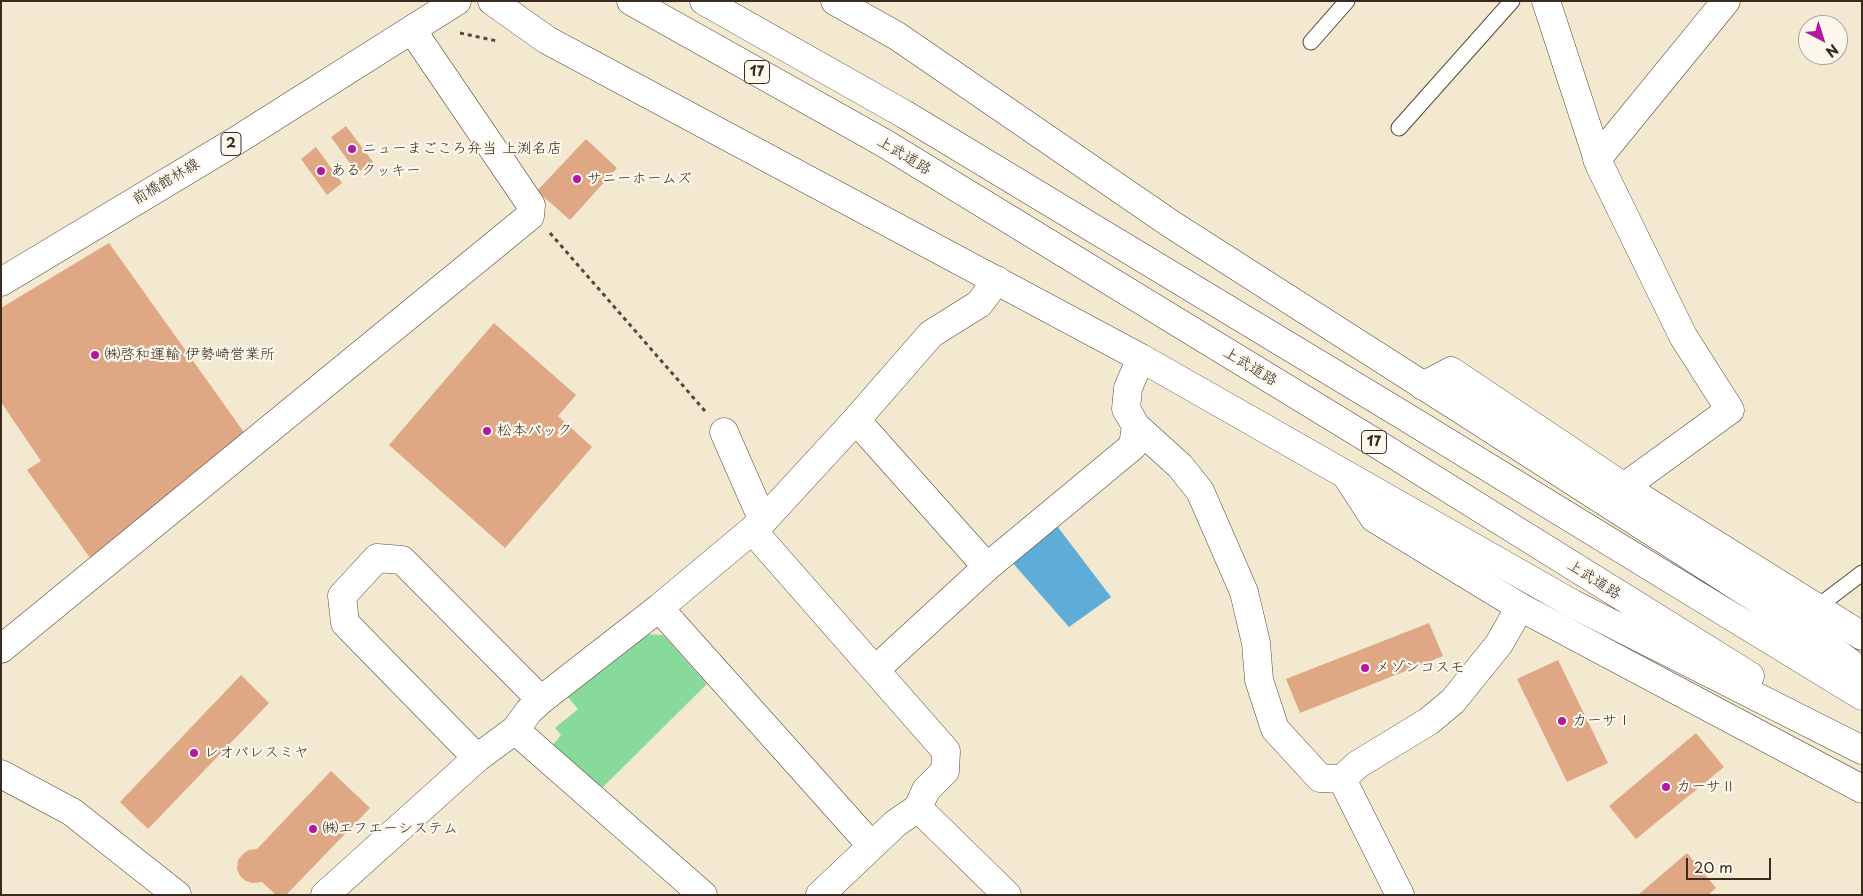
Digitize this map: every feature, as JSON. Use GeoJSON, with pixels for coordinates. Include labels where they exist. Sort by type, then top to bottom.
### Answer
{"type":"FeatureCollection","features":[{"type":"Feature","properties":{"kind":"main road","name":"前橋館林線"},"geometry":{"type":"LineString","coordinates":[[1,282],[234,142],[457,1]]}},
{"type":"Feature","properties":{"kind":"main road"},"geometry":{"type":"LineString","coordinates":[[492,1],[547,40],[1142,358],[1573,604],[1862,750]]}},
{"type":"Feature","properties":{"kind":"main road","name":"上武道路"},"geometry":{"type":"LineString","coordinates":[[631,1],[884,143],[1862,744]]}},
{"type":"Feature","properties":{"kind":"main road","name":"17"},"geometry":{"type":"LineString","coordinates":[[704,1],[904,114],[1401,414],[1862,696]]}},
{"type":"Feature","properties":{"kind":"main road"},"geometry":{"type":"LineString","coordinates":[[835,1],[897,36],[1171,224],[1815,636],[1862,672]]}},
{"type":"Feature","properties":{"kind":"main road"},"geometry":{"type":"LineString","coordinates":[[1546,1],[1597,159],[1683,336],[1730,410],[1624,487]]}},
{"type":"Feature","properties":{"kind":"main road"},"geometry":{"type":"LineString","coordinates":[[1597,159],[1726,1]]}},
{"type":"Feature","properties":{"kind":"main road"},"geometry":{"type":"LineString","coordinates":[[1,649],[530,216],[531,205],[412,30]]}},
{"type":"Feature","properties":{"kind":"main road"},"geometry":{"type":"LineString","coordinates":[[326,895],[477,758],[515,730],[541,700],[659,608],[758,526],[856,420],[931,334],[979,304],[997,280]]}},
{"type":"Feature","properties":{"kind":"main road"},"geometry":{"type":"LineString","coordinates":[[1142,358],[1128,388],[1126,409],[1136,426],[1180,466],[1200,491],[1244,592],[1256,643],[1259,680],[1275,729],[1320,778],[1342,779],[1357,765],[1429,721],[1453,701],[1499,644],[1520,606]]}},
{"type":"Feature","properties":{"kind":"main road"},"geometry":{"type":"LineString","coordinates":[[1423,386],[1451,371],[1624,487],[1862,636]]}},
{"type":"Feature","properties":{"kind":"main road"},"geometry":{"type":"LineString","coordinates":[[856,420],[987,567]]}},
{"type":"Feature","properties":{"kind":"main road"},"geometry":{"type":"LineString","coordinates":[[876,669],[987,567],[1133,446],[1136,426]]}},
{"type":"Feature","properties":{"kind":"main road"},"geometry":{"type":"LineString","coordinates":[[724,432],[758,526],[946,751],[945,771],[926,790],[918,808],[896,823],[820,895]]}},
{"type":"Feature","properties":{"kind":"main road"},"geometry":{"type":"LineString","coordinates":[[1346,474],[1374,518],[1520,606],[1862,789]]}},
{"type":"Feature","properties":{"kind":"main road"},"geometry":{"type":"LineString","coordinates":[[477,758],[345,623],[342,596],[377,558],[402,560],[541,700]]}},
{"type":"Feature","properties":{"kind":"main road"},"geometry":{"type":"LineString","coordinates":[[659,608],[872,846]]}},
{"type":"Feature","properties":{"kind":"main road"},"geometry":{"type":"LineString","coordinates":[[515,730],[703,895]]}},
{"type":"Feature","properties":{"kind":"main road"},"geometry":{"type":"LineString","coordinates":[[1,774],[72,812],[177,895]]}},
{"type":"Feature","properties":{"kind":"main road"},"geometry":{"type":"LineString","coordinates":[[1342,779],[1400,895]]}},
{"type":"Feature","properties":{"kind":"main road"},"geometry":{"type":"LineString","coordinates":[[918,808],[1007,895]]}},
{"type":"Feature","properties":{"kind":"lane"},"geometry":{"type":"LineString","coordinates":[[1310,42],[1347,1]]}},
{"type":"Feature","properties":{"kind":"lane"},"geometry":{"type":"LineString","coordinates":[[1399,128],[1512,1]]}},
{"type":"Feature","properties":{"kind":"lane"},"geometry":{"type":"LineString","coordinates":[[1816,608],[1862,573]]}},
{"type":"Feature","properties":{"kind":"path"},"geometry":{"type":"LineString","coordinates":[[531,210],[724,432]]}},
{"type":"Feature","properties":{"kind":"green space"},"geometry":{"type":"Polygon","coordinates":[[[641,634],[663,635],[707,684],[603,787],[597,786],[551,747],[561,735],[555,728],[578,709],[566,695],[641,634]]]}},
{"type":"Feature","properties":{"kind":"water"},"geometry":{"type":"Polygon","coordinates":[[[1054,522],[1111,597],[1069,627],[1011,561],[1054,522]]]}},
{"type":"Feature","properties":{"kind":"building","name":"ニューまごころ弁当 上渕名店"},"geometry":{"type":"Polygon","coordinates":[[[346,126],[373,162],[357,173],[331,137],[346,126]]]}},
{"type":"Feature","properties":{"kind":"building","name":"サニーホームズ"},"geometry":{"type":"Polygon","coordinates":[[[586,139],[617,168],[570,220],[537,191],[586,139]]]}},
{"type":"Feature","properties":{"kind":"building","name":"あるクッキー"},"geometry":{"type":"Polygon","coordinates":[[[316,147],[342,183],[327,195],[301,159],[316,147]]]}},
{"type":"Feature","properties":{"kind":"building","name":"㈱啓和運輸 伊勢崎営業所"},"geometry":{"type":"Polygon","coordinates":[[[109,243],[248,438],[93,562],[27,470],[41,461],[1,402],[1,308],[109,243]]]}},
{"type":"Feature","properties":{"kind":"building","name":"松本パック"},"geometry":{"type":"Polygon","coordinates":[[[494,323],[576,395],[558,416],[592,447],[505,548],[389,445],[494,323]]]}},
{"type":"Feature","properties":{"kind":"building","name":"メゾンコスモ"},"geometry":{"type":"Polygon","coordinates":[[[1429,623],[1443,656],[1300,713],[1286,679],[1429,623]]]}},
{"type":"Feature","properties":{"kind":"building","name":"カーサⅠ"},"geometry":{"type":"Polygon","coordinates":[[[1558,660],[1608,763],[1567,782],[1517,679],[1558,660]]]}},
{"type":"Feature","properties":{"kind":"building","name":"レオパレスミヤ"},"geometry":{"type":"Polygon","coordinates":[[[241,675],[269,703],[148,829],[120,802],[241,675]]]}},
{"type":"Feature","properties":{"kind":"building","name":"カーサⅡ"},"geometry":{"type":"Polygon","coordinates":[[[1696,733],[1724,767],[1636,839],[1609,806],[1696,733]]]}},
{"type":"Feature","properties":{"kind":"building","name":"㈱エフエーシステム"},"geometry":{"type":"Polygon","coordinates":[[[331,771],[370,808],[286,895],[276,895],[262,882],[252,883],[246,881],[240,876],[237,869],[238,860],[249,850],[257,849],[331,771]]]}},
{"type":"Feature","properties":{"kind":"building"},"geometry":{"type":"Polygon","coordinates":[[[1687,853],[1716,888],[1708,895],[1638,895],[1687,853]]]}},
{"type":"Feature","properties":{"kind":"place","name":"ニューまごころ弁当 上渕名店"},"geometry":{"type":"Point","coordinates":[352,149]}},
{"type":"Feature","properties":{"kind":"place","name":"あるクッキー"},"geometry":{"type":"Point","coordinates":[321,171]}},
{"type":"Feature","properties":{"kind":"place","name":"サニーホームズ"},"geometry":{"type":"Point","coordinates":[577,179]}},
{"type":"Feature","properties":{"kind":"place","name":"㈱啓和運輸 伊勢崎営業所"},"geometry":{"type":"Point","coordinates":[95,355]}},
{"type":"Feature","properties":{"kind":"place","name":"松本パック"},"geometry":{"type":"Point","coordinates":[487,431]}},
{"type":"Feature","properties":{"kind":"place","name":"メゾンコスモ"},"geometry":{"type":"Point","coordinates":[1365,668]}},
{"type":"Feature","properties":{"kind":"place","name":"カーサⅠ"},"geometry":{"type":"Point","coordinates":[1562,721]}},
{"type":"Feature","properties":{"kind":"place","name":"レオパレスミヤ"},"geometry":{"type":"Point","coordinates":[194,753]}},
{"type":"Feature","properties":{"kind":"place","name":"カーサⅡ"},"geometry":{"type":"Point","coordinates":[1666,787]}},
{"type":"Feature","properties":{"kind":"place","name":"㈱エフエーシステム"},"geometry":{"type":"Point","coordinates":[313,829]}}]}
